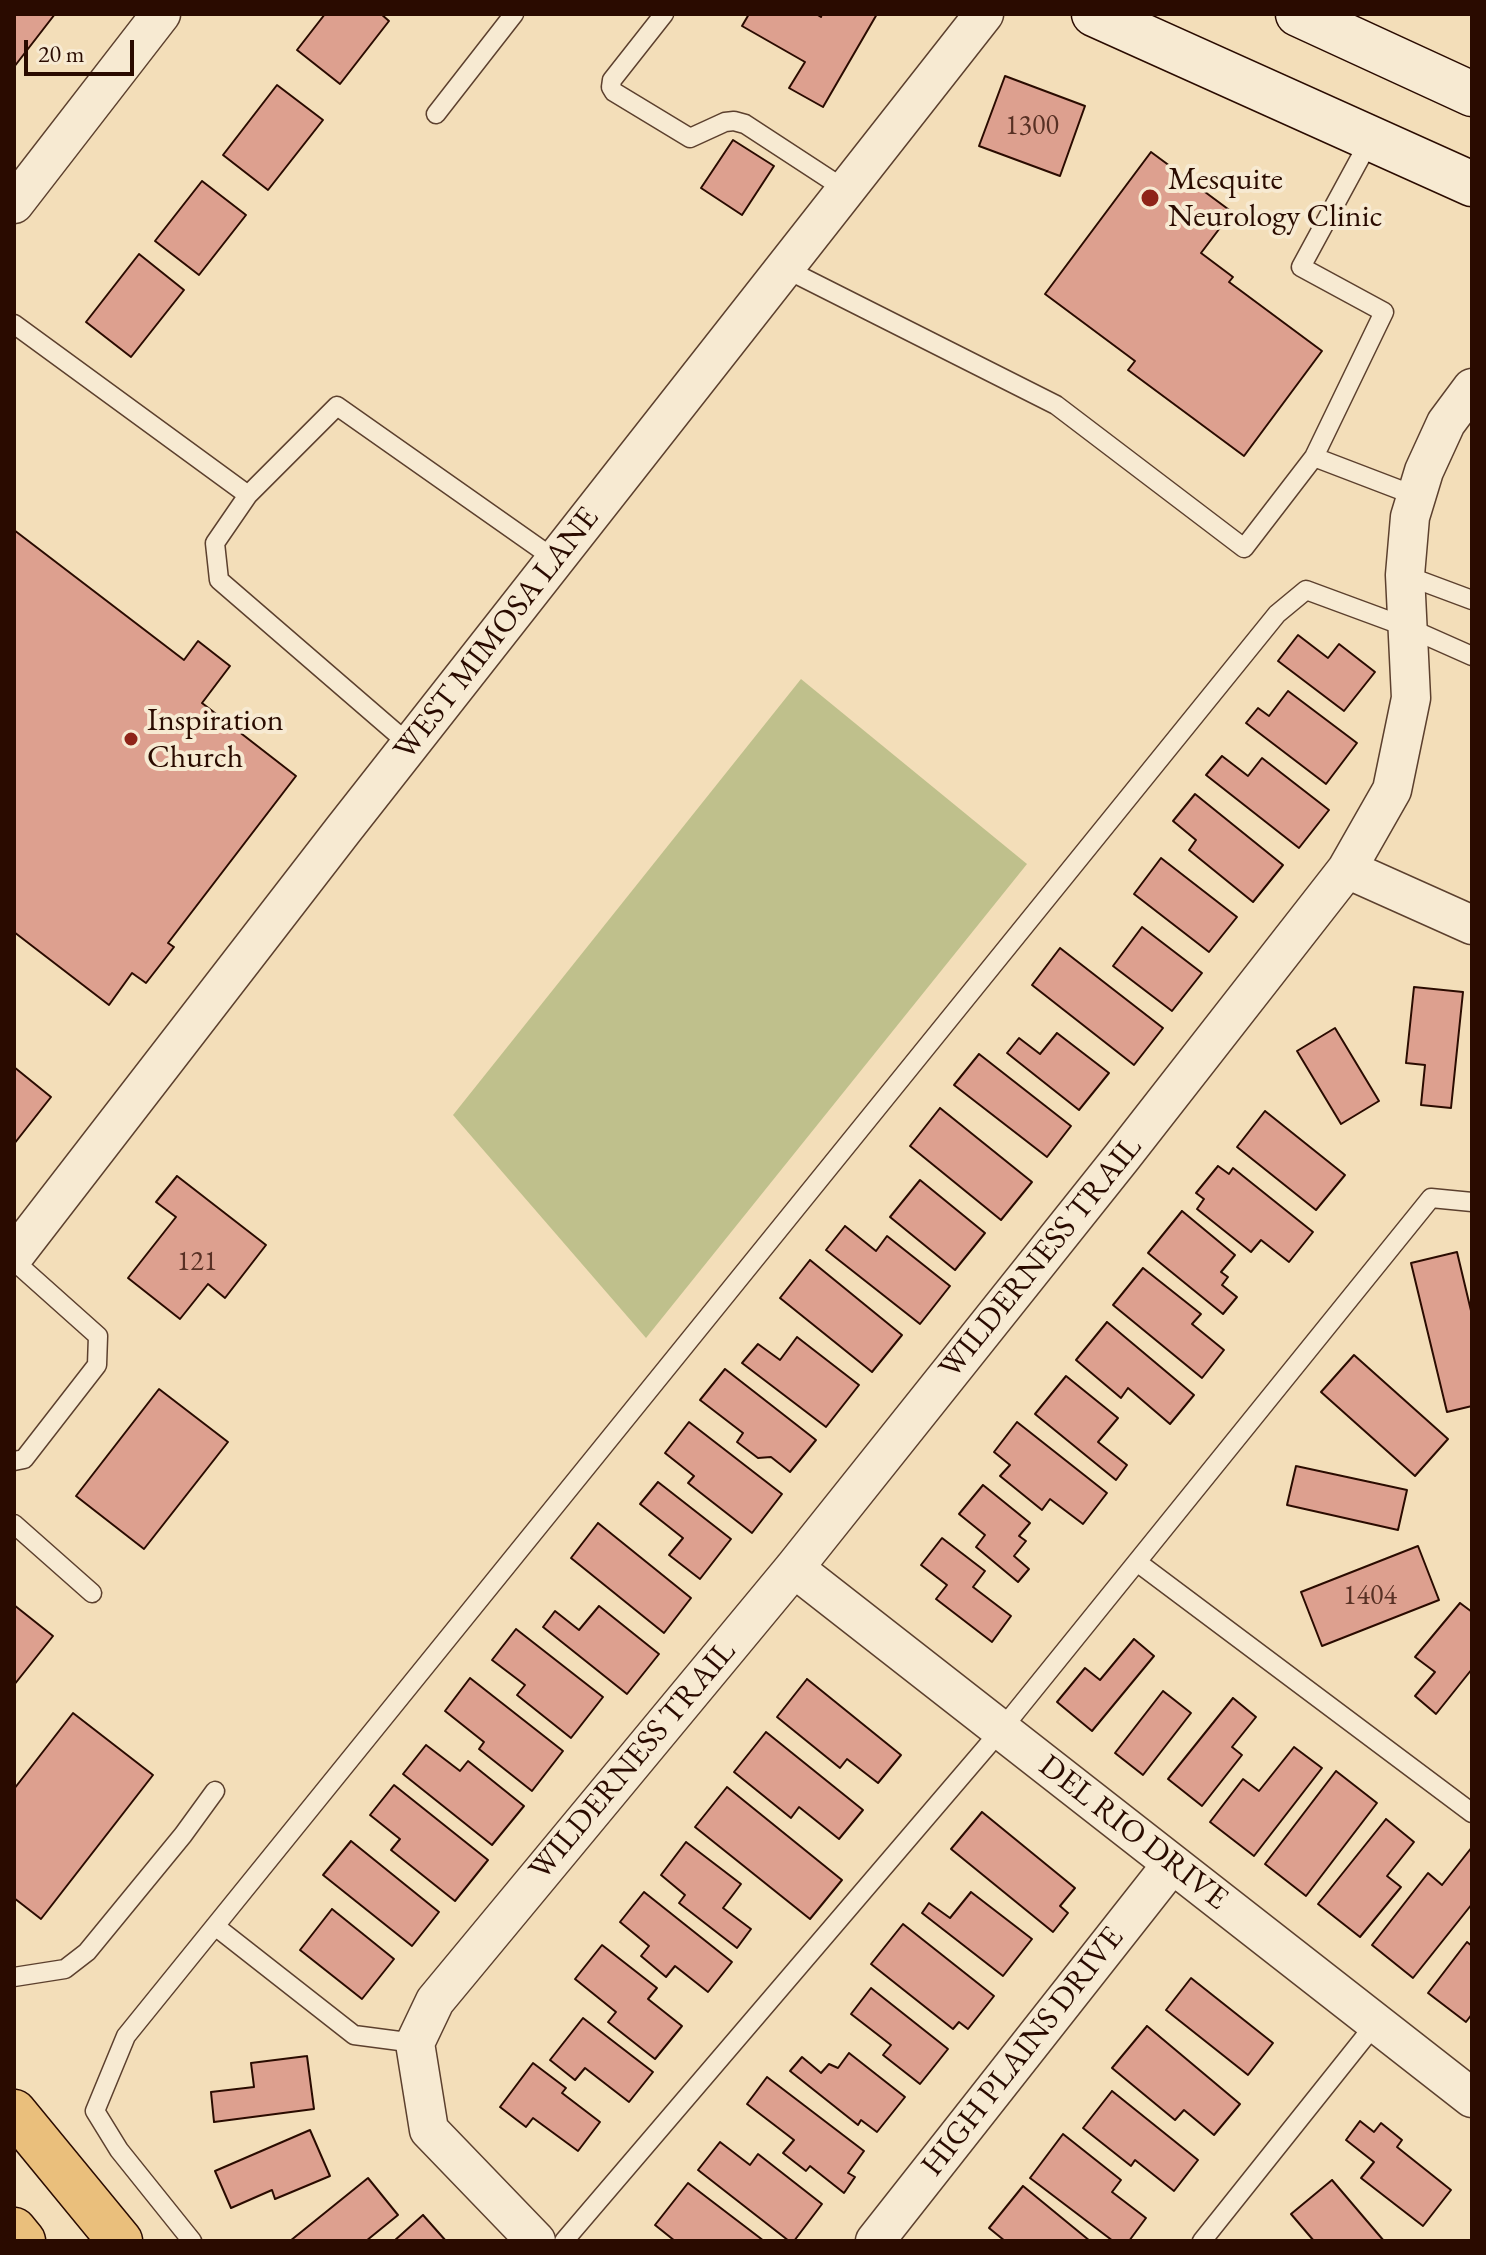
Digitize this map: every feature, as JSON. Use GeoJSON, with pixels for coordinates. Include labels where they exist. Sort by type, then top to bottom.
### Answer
{"type":"FeatureCollection","features":[{"type":"Feature","properties":{"kind":"main road"},"geometry":{"type":"LineString","coordinates":[[1094,14],[1472,184]]}},
{"type":"Feature","properties":{"kind":"main road"},"geometry":{"type":"LineString","coordinates":[[1298,14],[1472,94]]}},
{"type":"Feature","properties":{"kind":"main road"},"geometry":{"type":"LineString","coordinates":[[14,2112],[120,2241]]}},
{"type":"Feature","properties":{"kind":"main road"},"geometry":{"type":"LineString","coordinates":[[14,2230],[23,2241]]}},
{"type":"Feature","properties":{"kind":"street"},"geometry":{"type":"LineString","coordinates":[[14,204],[161,14]]}},
{"type":"Feature","properties":{"kind":"street","name":"WEST MIMOSA LANE"},"geometry":{"type":"LineString","coordinates":[[14,1258],[410,745],[984,14]]}},
{"type":"Feature","properties":{"kind":"street","name":"WILDERNESS TRAIL"},"geometry":{"type":"LineString","coordinates":[[415,2043],[435,2001],[794,1568],[1347,869],[1392,790],[1411,698],[1405,575],[1410,517],[1424,471],[1446,423],[1471,392]]}},
{"type":"Feature","properties":{"kind":"street"},"geometry":{"type":"LineString","coordinates":[[1347,869],[1472,925]]}},
{"type":"Feature","properties":{"kind":"street","name":"DEL RIO DRIVE"},"geometry":{"type":"LineString","coordinates":[[794,1568],[1472,2098]]}},
{"type":"Feature","properties":{"kind":"street","name":"HIGH PLAINS DRIVE"},"geometry":{"type":"LineString","coordinates":[[875,2241],[1172,1864]]}},
{"type":"Feature","properties":{"kind":"street"},"geometry":{"type":"LineString","coordinates":[[415,2043],[429,2130],[536,2241]]}},
{"type":"Feature","properties":{"kind":"lane"},"geometry":{"type":"LineString","coordinates":[[436,114],[514,14]]}},
{"type":"Feature","properties":{"kind":"lane"},"geometry":{"type":"LineString","coordinates":[[664,14],[612,80],[614,92],[690,138],[725,122],[745,124],[846,190]]}},
{"type":"Feature","properties":{"kind":"lane"},"geometry":{"type":"LineString","coordinates":[[784,268],[1056,405],[1244,548],[1314,457],[1384,312],[1301,267],[1371,138]]}},
{"type":"Feature","properties":{"kind":"lane"},"geometry":{"type":"LineString","coordinates":[[14,324],[248,495]]}},
{"type":"Feature","properties":{"kind":"lane"},"geometry":{"type":"LineString","coordinates":[[410,745],[219,580],[215,543],[248,495],[337,406],[556,560]]}},
{"type":"Feature","properties":{"kind":"lane"},"geometry":{"type":"LineString","coordinates":[[1314,457],[1416,496]]}},
{"type":"Feature","properties":{"kind":"lane"},"geometry":{"type":"LineString","coordinates":[[1405,575],[1470,592]]}},
{"type":"Feature","properties":{"kind":"lane"},"geometry":{"type":"LineString","coordinates":[[192,2241],[119,2150],[95,2111],[126,2036],[1277,614],[1306,590],[1409,628],[1472,656]]}},
{"type":"Feature","properties":{"kind":"lane"},"geometry":{"type":"LineString","coordinates":[[564,2241],[1001,1730],[1431,1198],[1472,1202]]}},
{"type":"Feature","properties":{"kind":"lane"},"geometry":{"type":"LineString","coordinates":[[14,1258],[98,1336],[97,1365],[24,1459],[14,1461]]}},
{"type":"Feature","properties":{"kind":"lane"},"geometry":{"type":"LineString","coordinates":[[14,1524],[92,1593]]}},
{"type":"Feature","properties":{"kind":"lane"},"geometry":{"type":"LineString","coordinates":[[1137,1562],[1472,1813]]}},
{"type":"Feature","properties":{"kind":"lane"},"geometry":{"type":"LineString","coordinates":[[14,1977],[65,1969],[87,1952],[215,1791]]}},
{"type":"Feature","properties":{"kind":"lane"},"geometry":{"type":"LineString","coordinates":[[215,1926],[354,2035],[415,2043]]}},
{"type":"Feature","properties":{"kind":"lane"},"geometry":{"type":"LineString","coordinates":[[1202,2241],[1376,2023]]}},
{"type":"Feature","properties":{"kind":"green space"},"geometry":{"type":"Polygon","coordinates":[[[801,679],[1027,864],[646,1338],[453,1115],[801,679]]]}},
{"type":"Feature","properties":{"kind":"building"},"geometry":{"type":"Polygon","coordinates":[[[55,14],[14,67],[14,15],[55,14]]]}},
{"type":"Feature","properties":{"kind":"building"},"geometry":{"type":"Polygon","coordinates":[[[325,14],[381,14],[389,21],[340,84],[297,50],[325,14]]]}},
{"type":"Feature","properties":{"kind":"building"},"geometry":{"type":"Polygon","coordinates":[[[749,14],[816,14],[821,17],[822,14],[877,14],[823,107],[789,88],[805,62],[742,26],[749,14]]]}},
{"type":"Feature","properties":{"kind":"building"},"geometry":{"type":"Polygon","coordinates":[[[1005,76],[1085,106],[1060,176],[979,146],[1005,76]]]}},
{"type":"Feature","properties":{"kind":"building"},"geometry":{"type":"Polygon","coordinates":[[[277,85],[323,120],[268,190],[223,155],[277,85]]]}},
{"type":"Feature","properties":{"kind":"building"},"geometry":{"type":"Polygon","coordinates":[[[733,140],[774,166],[742,215],[701,188],[733,140]]]}},
{"type":"Feature","properties":{"kind":"building"},"geometry":{"type":"Polygon","coordinates":[[[1151,152],[1232,212],[1201,253],[1233,277],[1229,282],[1322,351],[1244,456],[1128,370],[1135,361],[1045,294],[1151,152]]]}},
{"type":"Feature","properties":{"kind":"building"},"geometry":{"type":"Polygon","coordinates":[[[202,181],[246,215],[199,275],[155,241],[202,181]]]}},
{"type":"Feature","properties":{"kind":"building"},"geometry":{"type":"Polygon","coordinates":[[[139,254],[184,290],[131,357],[86,322],[139,254]]]}},
{"type":"Feature","properties":{"kind":"building","name":"Inspiration Church"},"geometry":{"type":"Polygon","coordinates":[[[14,530],[184,660],[198,641],[230,666],[202,703],[296,776],[168,943],[174,947],[146,983],[132,973],[109,1005],[14,932],[14,530]]]}},
{"type":"Feature","properties":{"kind":"building"},"geometry":{"type":"Polygon","coordinates":[[[1298,635],[1328,658],[1339,644],[1375,672],[1344,711],[1278,661],[1298,635]]]}},
{"type":"Feature","properties":{"kind":"building"},"geometry":{"type":"Polygon","coordinates":[[[1288,691],[1357,743],[1326,784],[1246,723],[1258,708],[1269,716],[1288,691]]]}},
{"type":"Feature","properties":{"kind":"building"},"geometry":{"type":"Polygon","coordinates":[[[1222,756],[1248,776],[1262,758],[1329,810],[1299,848],[1206,775],[1222,756]]]}},
{"type":"Feature","properties":{"kind":"building"},"geometry":{"type":"Polygon","coordinates":[[[1195,794],[1283,865],[1253,902],[1189,850],[1196,840],[1173,821],[1195,794]]]}},
{"type":"Feature","properties":{"kind":"building"},"geometry":{"type":"Polygon","coordinates":[[[1161,858],[1237,917],[1209,952],[1134,894],[1161,858]]]}},
{"type":"Feature","properties":{"kind":"building"},"geometry":{"type":"Polygon","coordinates":[[[1142,927],[1202,973],[1172,1011],[1113,966],[1142,927]]]}},
{"type":"Feature","properties":{"kind":"building"},"geometry":{"type":"Polygon","coordinates":[[[1060,948],[1163,1028],[1134,1065],[1032,985],[1060,948]]]}},
{"type":"Feature","properties":{"kind":"building"},"geometry":{"type":"Polygon","coordinates":[[[1414,987],[1463,992],[1451,1108],[1421,1105],[1425,1065],[1406,1063],[1414,987]]]}},
{"type":"Feature","properties":{"kind":"building"},"geometry":{"type":"Polygon","coordinates":[[[1335,1028],[1379,1101],[1341,1124],[1297,1051],[1335,1028]]]}},
{"type":"Feature","properties":{"kind":"building"},"geometry":{"type":"Polygon","coordinates":[[[1057,1033],[1109,1073],[1079,1110],[1007,1053],[1019,1038],[1040,1054],[1057,1033]]]}},
{"type":"Feature","properties":{"kind":"building"},"geometry":{"type":"Polygon","coordinates":[[[979,1054],[1071,1126],[1047,1157],[954,1085],[979,1054]]]}},
{"type":"Feature","properties":{"kind":"building"},"geometry":{"type":"Polygon","coordinates":[[[14,1067],[51,1097],[14,1144],[14,1067]]]}},
{"type":"Feature","properties":{"kind":"building"},"geometry":{"type":"Polygon","coordinates":[[[940,1108],[1032,1182],[1001,1220],[910,1146],[940,1108]]]}},
{"type":"Feature","properties":{"kind":"building"},"geometry":{"type":"Polygon","coordinates":[[[1265,1111],[1345,1175],[1316,1210],[1237,1147],[1265,1111]]]}},
{"type":"Feature","properties":{"kind":"building"},"geometry":{"type":"Polygon","coordinates":[[[1218,1166],[1229,1174],[1233,1168],[1313,1232],[1289,1262],[1261,1240],[1251,1252],[1197,1209],[1204,1199],[1196,1193],[1218,1166]]]}},
{"type":"Feature","properties":{"kind":"building"},"geometry":{"type":"Polygon","coordinates":[[[177,1176],[266,1245],[225,1298],[208,1284],[180,1319],[128,1278],[176,1217],[156,1202],[177,1176]]]}},
{"type":"Feature","properties":{"kind":"building"},"geometry":{"type":"Polygon","coordinates":[[[920,1180],[985,1233],[955,1270],[890,1217],[920,1180]]]}},
{"type":"Feature","properties":{"kind":"building"},"geometry":{"type":"Polygon","coordinates":[[[1182,1211],[1235,1255],[1221,1272],[1228,1277],[1222,1285],[1237,1297],[1223,1314],[1148,1253],[1182,1211]]]}},
{"type":"Feature","properties":{"kind":"building"},"geometry":{"type":"Polygon","coordinates":[[[845,1226],[876,1251],[887,1236],[950,1286],[920,1324],[826,1250],[845,1226]]]}},
{"type":"Feature","properties":{"kind":"building"},"geometry":{"type":"Polygon","coordinates":[[[1457,1252],[1472,1315],[1472,1406],[1447,1412],[1411,1263],[1457,1252]]]}},
{"type":"Feature","properties":{"kind":"building"},"geometry":{"type":"Polygon","coordinates":[[[810,1260],[902,1335],[872,1372],[780,1298],[810,1260]]]}},
{"type":"Feature","properties":{"kind":"building"},"geometry":{"type":"Polygon","coordinates":[[[1143,1268],[1201,1314],[1192,1324],[1224,1350],[1202,1378],[1113,1305],[1143,1268]]]}},
{"type":"Feature","properties":{"kind":"building"},"geometry":{"type":"Polygon","coordinates":[[[1107,1322],[1194,1395],[1170,1424],[1128,1388],[1121,1398],[1076,1360],[1107,1322]]]}},
{"type":"Feature","properties":{"kind":"building"},"geometry":{"type":"Polygon","coordinates":[[[797,1337],[859,1385],[826,1427],[742,1363],[758,1344],[780,1360],[797,1337]]]}},
{"type":"Feature","properties":{"kind":"building"},"geometry":{"type":"Polygon","coordinates":[[[1354,1355],[1448,1439],[1415,1476],[1321,1392],[1354,1355]]]}},
{"type":"Feature","properties":{"kind":"building"},"geometry":{"type":"Polygon","coordinates":[[[725,1369],[816,1440],[790,1472],[771,1457],[758,1458],[737,1442],[743,1433],[700,1400],[725,1369]]]}},
{"type":"Feature","properties":{"kind":"building"},"geometry":{"type":"Polygon","coordinates":[[[1066,1376],[1118,1418],[1098,1442],[1127,1465],[1116,1480],[1035,1414],[1066,1376]]]}},
{"type":"Feature","properties":{"kind":"building"},"geometry":{"type":"Polygon","coordinates":[[[159,1389],[228,1442],[144,1549],[76,1496],[159,1389]]]}},
{"type":"Feature","properties":{"kind":"building"},"geometry":{"type":"Polygon","coordinates":[[[689,1422],[782,1494],[752,1533],[688,1483],[694,1476],[665,1453],[689,1422]]]}},
{"type":"Feature","properties":{"kind":"building"},"geometry":{"type":"Polygon","coordinates":[[[1017,1422],[1107,1493],[1083,1524],[1050,1499],[1042,1510],[1000,1476],[1010,1465],[994,1452],[1017,1422]]]}},
{"type":"Feature","properties":{"kind":"building"},"geometry":{"type":"Polygon","coordinates":[[[1296,1466],[1407,1490],[1398,1530],[1287,1505],[1296,1466]]]}},
{"type":"Feature","properties":{"kind":"building"},"geometry":{"type":"Polygon","coordinates":[[[658,1482],[731,1539],[700,1579],[669,1555],[683,1538],[640,1504],[658,1482]]]}},
{"type":"Feature","properties":{"kind":"building"},"geometry":{"type":"Polygon","coordinates":[[[983,1485],[1030,1523],[1019,1536],[1026,1541],[1014,1556],[1029,1569],[1018,1582],[976,1547],[985,1535],[959,1514],[983,1485]]]}},
{"type":"Feature","properties":{"kind":"building"},"geometry":{"type":"Polygon","coordinates":[[[598,1523],[691,1598],[664,1633],[571,1558],[598,1523]]]}},
{"type":"Feature","properties":{"kind":"building"},"geometry":{"type":"Polygon","coordinates":[[[942,1538],[985,1571],[973,1587],[1011,1616],[992,1642],[936,1599],[947,1585],[921,1565],[942,1538]]]}},
{"type":"Feature","properties":{"kind":"building"},"geometry":{"type":"Polygon","coordinates":[[[1418,1546],[1439,1600],[1322,1646],[1301,1592],[1418,1546]]]}},
{"type":"Feature","properties":{"kind":"building"},"geometry":{"type":"Polygon","coordinates":[[[1460,1603],[1472,1612],[1472,1669],[1436,1714],[1415,1696],[1435,1672],[1415,1657],[1460,1603]]]}},
{"type":"Feature","properties":{"kind":"building"},"geometry":{"type":"Polygon","coordinates":[[[14,1605],[53,1636],[14,1685],[14,1605]]]}},
{"type":"Feature","properties":{"kind":"building"},"geometry":{"type":"Polygon","coordinates":[[[599,1606],[659,1654],[627,1694],[543,1627],[555,1611],[579,1630],[599,1606]]]}},
{"type":"Feature","properties":{"kind":"building"},"geometry":{"type":"Polygon","coordinates":[[[516,1629],[603,1697],[571,1738],[517,1695],[525,1685],[492,1660],[516,1629]]]}},
{"type":"Feature","properties":{"kind":"building"},"geometry":{"type":"Polygon","coordinates":[[[1134,1639],[1154,1656],[1092,1731],[1057,1702],[1085,1668],[1100,1680],[1134,1639]]]}},
{"type":"Feature","properties":{"kind":"building"},"geometry":{"type":"Polygon","coordinates":[[[470,1678],[563,1751],[532,1791],[479,1749],[484,1742],[445,1711],[470,1678]]]}},
{"type":"Feature","properties":{"kind":"building"},"geometry":{"type":"Polygon","coordinates":[[[807,1679],[901,1755],[878,1783],[847,1759],[840,1768],[777,1717],[807,1679]]]}},
{"type":"Feature","properties":{"kind":"building"},"geometry":{"type":"Polygon","coordinates":[[[1163,1691],[1191,1713],[1143,1775],[1115,1753],[1163,1691]]]}},
{"type":"Feature","properties":{"kind":"building"},"geometry":{"type":"Polygon","coordinates":[[[1233,1698],[1256,1717],[1232,1747],[1242,1755],[1202,1806],[1168,1779],[1233,1698]]]}},
{"type":"Feature","properties":{"kind":"building"},"geometry":{"type":"Polygon","coordinates":[[[73,1713],[153,1775],[41,1919],[14,1898],[14,1789],[73,1713]]]}},
{"type":"Feature","properties":{"kind":"building"},"geometry":{"type":"Polygon","coordinates":[[[766,1732],[863,1810],[839,1839],[799,1807],[791,1818],[734,1772],[766,1732]]]}},
{"type":"Feature","properties":{"kind":"building"},"geometry":{"type":"Polygon","coordinates":[[[426,1745],[460,1771],[468,1761],[524,1806],[492,1845],[403,1774],[426,1745]]]}},
{"type":"Feature","properties":{"kind":"building"},"geometry":{"type":"Polygon","coordinates":[[[1294,1747],[1322,1768],[1254,1856],[1210,1822],[1243,1779],[1259,1791],[1294,1747]]]}},
{"type":"Feature","properties":{"kind":"building"},"geometry":{"type":"Polygon","coordinates":[[[1336,1771],[1377,1803],[1306,1896],[1265,1864],[1336,1771]]]}},
{"type":"Feature","properties":{"kind":"building"},"geometry":{"type":"Polygon","coordinates":[[[394,1785],[488,1860],[455,1901],[391,1850],[400,1839],[370,1815],[394,1785]]]}},
{"type":"Feature","properties":{"kind":"building"},"geometry":{"type":"Polygon","coordinates":[[[727,1787],[842,1880],[810,1919],[695,1827],[727,1787]]]}},
{"type":"Feature","properties":{"kind":"building"},"geometry":{"type":"Polygon","coordinates":[[[982,1812],[1075,1888],[1060,1906],[1068,1913],[1053,1932],[951,1849],[982,1812]]]}},
{"type":"Feature","properties":{"kind":"building"},"geometry":{"type":"Polygon","coordinates":[[[1386,1819],[1414,1842],[1387,1876],[1401,1887],[1360,1937],[1318,1904],[1386,1819]]]}},
{"type":"Feature","properties":{"kind":"building"},"geometry":{"type":"Polygon","coordinates":[[[351,1841],[439,1912],[412,1946],[323,1875],[351,1841]]]}},
{"type":"Feature","properties":{"kind":"building"},"geometry":{"type":"Polygon","coordinates":[[[686,1842],[741,1884],[723,1908],[751,1929],[737,1948],[679,1903],[685,1895],[661,1875],[686,1842]]]}},
{"type":"Feature","properties":{"kind":"building"},"geometry":{"type":"Polygon","coordinates":[[[1472,1847],[1472,1904],[1413,1978],[1372,1945],[1428,1873],[1442,1885],[1472,1847]]]}},
{"type":"Feature","properties":{"kind":"building"},"geometry":{"type":"Polygon","coordinates":[[[644,1892],[732,1962],[708,1992],[675,1966],[666,1977],[641,1956],[649,1946],[620,1922],[644,1892]]]}},
{"type":"Feature","properties":{"kind":"building"},"geometry":{"type":"Polygon","coordinates":[[[971,1892],[1032,1939],[1003,1976],[922,1913],[929,1903],[950,1918],[971,1892]]]}},
{"type":"Feature","properties":{"kind":"building"},"geometry":{"type":"Polygon","coordinates":[[[332,1909],[394,1959],[362,1999],[300,1950],[332,1909]]]}},
{"type":"Feature","properties":{"kind":"building"},"geometry":{"type":"Polygon","coordinates":[[[903,1924],[994,1996],[968,2029],[959,2022],[953,2029],[871,1964],[903,1924]]]}},
{"type":"Feature","properties":{"kind":"building"},"geometry":{"type":"Polygon","coordinates":[[[1467,1942],[1472,1946],[1472,2014],[1466,2022],[1428,1993],[1467,1942]]]}},
{"type":"Feature","properties":{"kind":"building"},"geometry":{"type":"Polygon","coordinates":[[[602,1945],[657,1988],[648,1999],[682,2026],[655,2059],[608,2022],[616,2012],[575,1979],[602,1945]]]}},
{"type":"Feature","properties":{"kind":"building"},"geometry":{"type":"Polygon","coordinates":[[[1191,1978],[1273,2043],[1248,2075],[1166,2010],[1191,1978]]]}},
{"type":"Feature","properties":{"kind":"building"},"geometry":{"type":"Polygon","coordinates":[[[871,1988],[948,2049],[920,2084],[883,2055],[891,2045],[851,2014],[871,1988]]]}},
{"type":"Feature","properties":{"kind":"building"},"geometry":{"type":"Polygon","coordinates":[[[583,2018],[653,2072],[629,2102],[585,2068],[575,2080],[550,2060],[583,2018]]]}},
{"type":"Feature","properties":{"kind":"building"},"geometry":{"type":"Polygon","coordinates":[[[1147,2026],[1240,2104],[1214,2135],[1184,2110],[1175,2120],[1112,2068],[1147,2026]]]}},
{"type":"Feature","properties":{"kind":"building"},"geometry":{"type":"Polygon","coordinates":[[[849,2053],[905,2097],[877,2132],[861,2120],[858,2125],[790,2071],[802,2057],[821,2073],[829,2064],[838,2068],[849,2053]]]}},
{"type":"Feature","properties":{"kind":"building"},"geometry":{"type":"Polygon","coordinates":[[[307,2056],[314,2109],[214,2122],[211,2092],[254,2087],[251,2063],[307,2056]]]}},
{"type":"Feature","properties":{"kind":"building"},"geometry":{"type":"Polygon","coordinates":[[[533,2063],[566,2088],[562,2093],[600,2122],[578,2151],[533,2118],[526,2127],[500,2107],[533,2063]]]}},
{"type":"Feature","properties":{"kind":"building"},"geometry":{"type":"Polygon","coordinates":[[[767,2077],[864,2151],[848,2173],[855,2177],[844,2193],[810,2166],[806,2171],[783,2153],[794,2140],[747,2104],[767,2077]]]}},
{"type":"Feature","properties":{"kind":"building"},"geometry":{"type":"Polygon","coordinates":[[[1112,2091],[1198,2160],[1174,2191],[1135,2160],[1131,2166],[1083,2128],[1112,2091]]]}},
{"type":"Feature","properties":{"kind":"building"},"geometry":{"type":"Polygon","coordinates":[[[1360,2121],[1374,2132],[1381,2123],[1402,2140],[1397,2147],[1451,2190],[1423,2226],[1361,2178],[1374,2162],[1346,2140],[1360,2121]]]}},
{"type":"Feature","properties":{"kind":"building"},"geometry":{"type":"Polygon","coordinates":[[[310,2130],[330,2176],[275,2199],[272,2190],[231,2208],[215,2171],[310,2130]]]}},
{"type":"Feature","properties":{"kind":"building"},"geometry":{"type":"Polygon","coordinates":[[[1063,2134],[1121,2180],[1112,2192],[1146,2218],[1129,2241],[1113,2241],[1030,2178],[1063,2134]]]}},
{"type":"Feature","properties":{"kind":"building"},"geometry":{"type":"Polygon","coordinates":[[[720,2142],[750,2165],[758,2154],[822,2204],[794,2241],[789,2241],[698,2170],[720,2142]]]}},
{"type":"Feature","properties":{"kind":"building"},"geometry":{"type":"Polygon","coordinates":[[[368,2178],[398,2215],[366,2241],[290,2241],[368,2178]]]}},
{"type":"Feature","properties":{"kind":"building"},"geometry":{"type":"Polygon","coordinates":[[[1332,2180],[1384,2241],[1314,2241],[1291,2214],[1332,2180]]]}},
{"type":"Feature","properties":{"kind":"building"},"geometry":{"type":"Polygon","coordinates":[[[688,2183],[764,2241],[675,2241],[655,2225],[688,2183]]]}},
{"type":"Feature","properties":{"kind":"building"},"geometry":{"type":"Polygon","coordinates":[[[1023,2186],[1090,2241],[1005,2241],[989,2228],[1023,2186]]]}},
{"type":"Feature","properties":{"kind":"building"},"geometry":{"type":"Polygon","coordinates":[[[423,2215],[446,2241],[394,2241],[423,2215]]]}},
{"type":"Feature","properties":{"kind":"place","name":"Mesquite Neurology Clinic"},"geometry":{"type":"Point","coordinates":[1150,198]}},
{"type":"Feature","properties":{"kind":"place","name":"Inspiration Church"},"geometry":{"type":"Point","coordinates":[131,739]}}]}
